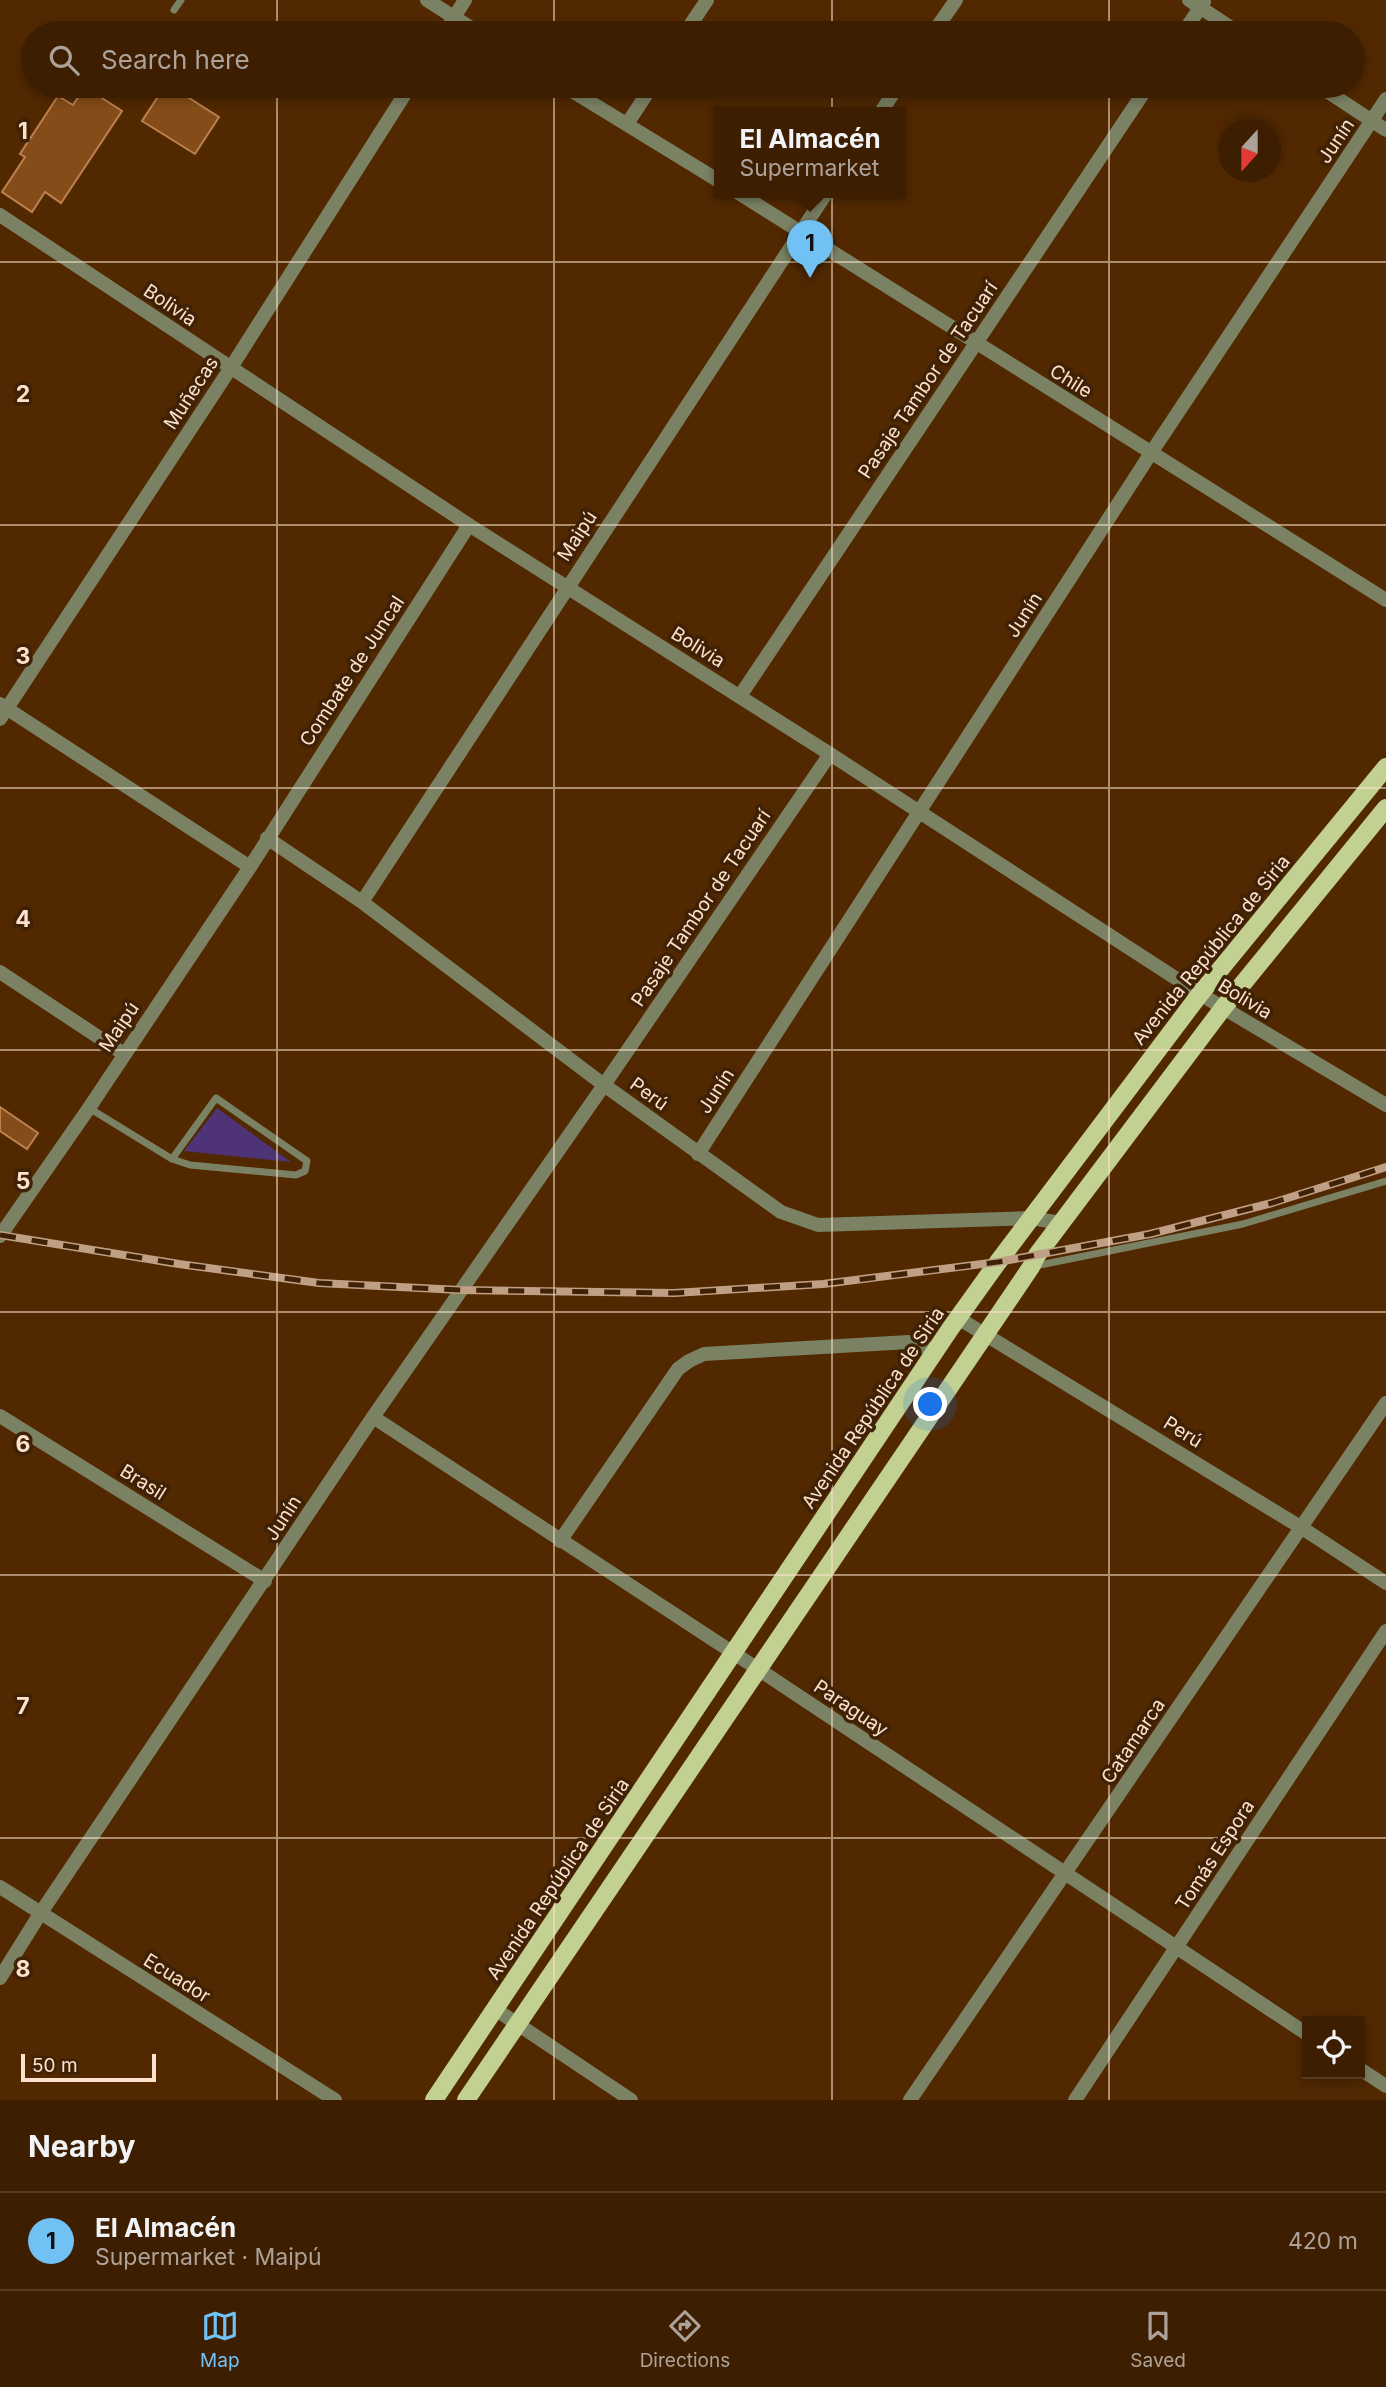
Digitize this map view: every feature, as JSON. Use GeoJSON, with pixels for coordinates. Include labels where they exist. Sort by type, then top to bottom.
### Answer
{"type":"FeatureCollection","features":[{"type":"Feature","properties":{"kind":"main road","name":"Avenida República de Siria"},"geometry":{"type":"LineString","coordinates":[[433,2100],[958,1318],[1200,994],[1386,767]]}},
{"type":"Feature","properties":{"kind":"main road"},"geometry":{"type":"LineString","coordinates":[[466,2100],[1037,1255],[1223,1008],[1386,808]]}},
{"type":"Feature","properties":{"kind":"street"},"geometry":{"type":"LineString","coordinates":[[427,0],[459,21]]}},
{"type":"Feature","properties":{"kind":"street"},"geometry":{"type":"LineString","coordinates":[[452,21],[465,0]]}},
{"type":"Feature","properties":{"kind":"street"},"geometry":{"type":"LineString","coordinates":[[693,21],[707,0]]}},
{"type":"Feature","properties":{"kind":"street"},"geometry":{"type":"LineString","coordinates":[[941,21],[956,0]]}},
{"type":"Feature","properties":{"kind":"street"},"geometry":{"type":"LineString","coordinates":[[1190,21],[1198,3],[1223,21]]}},
{"type":"Feature","properties":{"kind":"street","name":"Muñecas"},"geometry":{"type":"LineString","coordinates":[[2,711],[230,369],[402,98]]}},
{"type":"Feature","properties":{"kind":"street"},"geometry":{"type":"LineString","coordinates":[[584,98],[714,178]]}},
{"type":"Feature","properties":{"kind":"street"},"geometry":{"type":"LineString","coordinates":[[626,124],[644,98]]}},
{"type":"Feature","properties":{"kind":"street","name":"Pasaje Tambor de Tacuarí"},"geometry":{"type":"LineString","coordinates":[[740,696],[1140,98]]}},
{"type":"Feature","properties":{"kind":"street"},"geometry":{"type":"LineString","coordinates":[[1337,98],[1386,130]]}},
{"type":"Feature","properties":{"kind":"street","name":"Junín"},"geometry":{"type":"LineString","coordinates":[[698,1154],[1152,453],[1386,99]]}},
{"type":"Feature","properties":{"kind":"street","name":"Chile"},"geometry":{"type":"LineString","coordinates":[[747,198],[1386,600]]}},
{"type":"Feature","properties":{"kind":"street","name":"Maipú"},"geometry":{"type":"LineString","coordinates":[[362,902],[566,586],[823,198]]}},
{"type":"Feature","properties":{"kind":"street","name":"Bolivia"},"geometry":{"type":"LineString","coordinates":[[0,215],[470,525],[1200,994],[1384,1105]]}},
{"type":"Feature","properties":{"kind":"street","name":"Combate de Juncal"},"geometry":{"type":"LineString","coordinates":[[268,838],[470,525]]}},
{"type":"Feature","properties":{"kind":"street"},"geometry":{"type":"LineString","coordinates":[[2,711],[250,867]]}},
{"type":"Feature","properties":{"kind":"street","name":"Pasaje Tambor de Tacuarí"},"geometry":{"type":"LineString","coordinates":[[604,1085],[830,754]]}},
{"type":"Feature","properties":{"kind":"street","name":"Maipú"},"geometry":{"type":"LineString","coordinates":[[0,1236],[89,1108],[268,838]]}},
{"type":"Feature","properties":{"kind":"street","name":"Perú"},"geometry":{"type":"LineString","coordinates":[[268,838],[362,902],[604,1085],[781,1212],[818,1225],[1031,1218],[1061,1223]]}},
{"type":"Feature","properties":{"kind":"street"},"geometry":{"type":"LineString","coordinates":[[0,972],[124,1054]]}},
{"type":"Feature","properties":{"kind":"street","name":"Junín"},"geometry":{"type":"LineString","coordinates":[[0,1978],[40,1914],[373,1417],[604,1085]]}},
{"type":"Feature","properties":{"kind":"street","name":"Perú"},"geometry":{"type":"LineString","coordinates":[[958,1318],[1386,1583]]}},
{"type":"Feature","properties":{"kind":"street"},"geometry":{"type":"LineString","coordinates":[[560,1541],[678,1370],[689,1361],[704,1354],[909,1342],[936,1351]]}},
{"type":"Feature","properties":{"kind":"street","name":"Catamarca"},"geometry":{"type":"LineString","coordinates":[[910,2100],[1386,1403]]}},
{"type":"Feature","properties":{"kind":"street","name":"Brasil"},"geometry":{"type":"LineString","coordinates":[[0,1416],[265,1580]]}},
{"type":"Feature","properties":{"kind":"street","name":"Paraguay"},"geometry":{"type":"LineString","coordinates":[[373,1417],[1302,2031]]}},
{"type":"Feature","properties":{"kind":"street","name":"Tomás Espora"},"geometry":{"type":"LineString","coordinates":[[1075,2100],[1386,1631]]}},
{"type":"Feature","properties":{"kind":"street","name":"Ecuador"},"geometry":{"type":"LineString","coordinates":[[0,1888],[335,2100]]}},
{"type":"Feature","properties":{"kind":"street"},"geometry":{"type":"LineString","coordinates":[[495,2009],[631,2100]]}},
{"type":"Feature","properties":{"kind":"street"},"geometry":{"type":"LineString","coordinates":[[1365,2072],[1386,2086]]}},
{"type":"Feature","properties":{"kind":"lane"},"geometry":{"type":"LineString","coordinates":[[174,10],[181,0]]}},
{"type":"Feature","properties":{"kind":"lane"},"geometry":{"type":"LineString","coordinates":[[89,1108],[172,1158],[190,1165],[296,1175],[305,1171],[307,1161],[216,1098],[172,1158]]}},
{"type":"Feature","properties":{"kind":"lane"},"geometry":{"type":"LineString","coordinates":[[1031,1267],[1243,1224],[1386,1181]]}},
{"type":"Feature","properties":{"kind":"shaded area"},"geometry":{"type":"Polygon","coordinates":[[[217,1108],[291,1162],[184,1151],[217,1108]]]}},
{"type":"Feature","properties":{"kind":"building"},"geometry":{"type":"Polygon","coordinates":[[[57,98],[73,105],[78,98],[102,98],[122,111],[61,203],[45,192],[32,212],[2,192],[25,157],[20,154],[57,98]]]}},
{"type":"Feature","properties":{"kind":"building"},"geometry":{"type":"Polygon","coordinates":[[[157,98],[189,98],[219,117],[195,154],[142,121],[157,98]]]}},
{"type":"Feature","properties":{"kind":"building"},"geometry":{"type":"Polygon","coordinates":[[[0,1107],[38,1133],[27,1149],[0,1131],[0,1107]]]}},
{"type":"Feature","properties":{"kind":"railway"},"geometry":{"type":"LineString","coordinates":[[0,1235],[319,1283],[460,1290],[674,1293],[823,1284],[998,1262],[1150,1234],[1272,1203],[1386,1167]]}},
{"type":"Feature","properties":{"kind":"place","name":"El Almacén"},"geometry":{"type":"Point","coordinates":[810,278]}}]}
